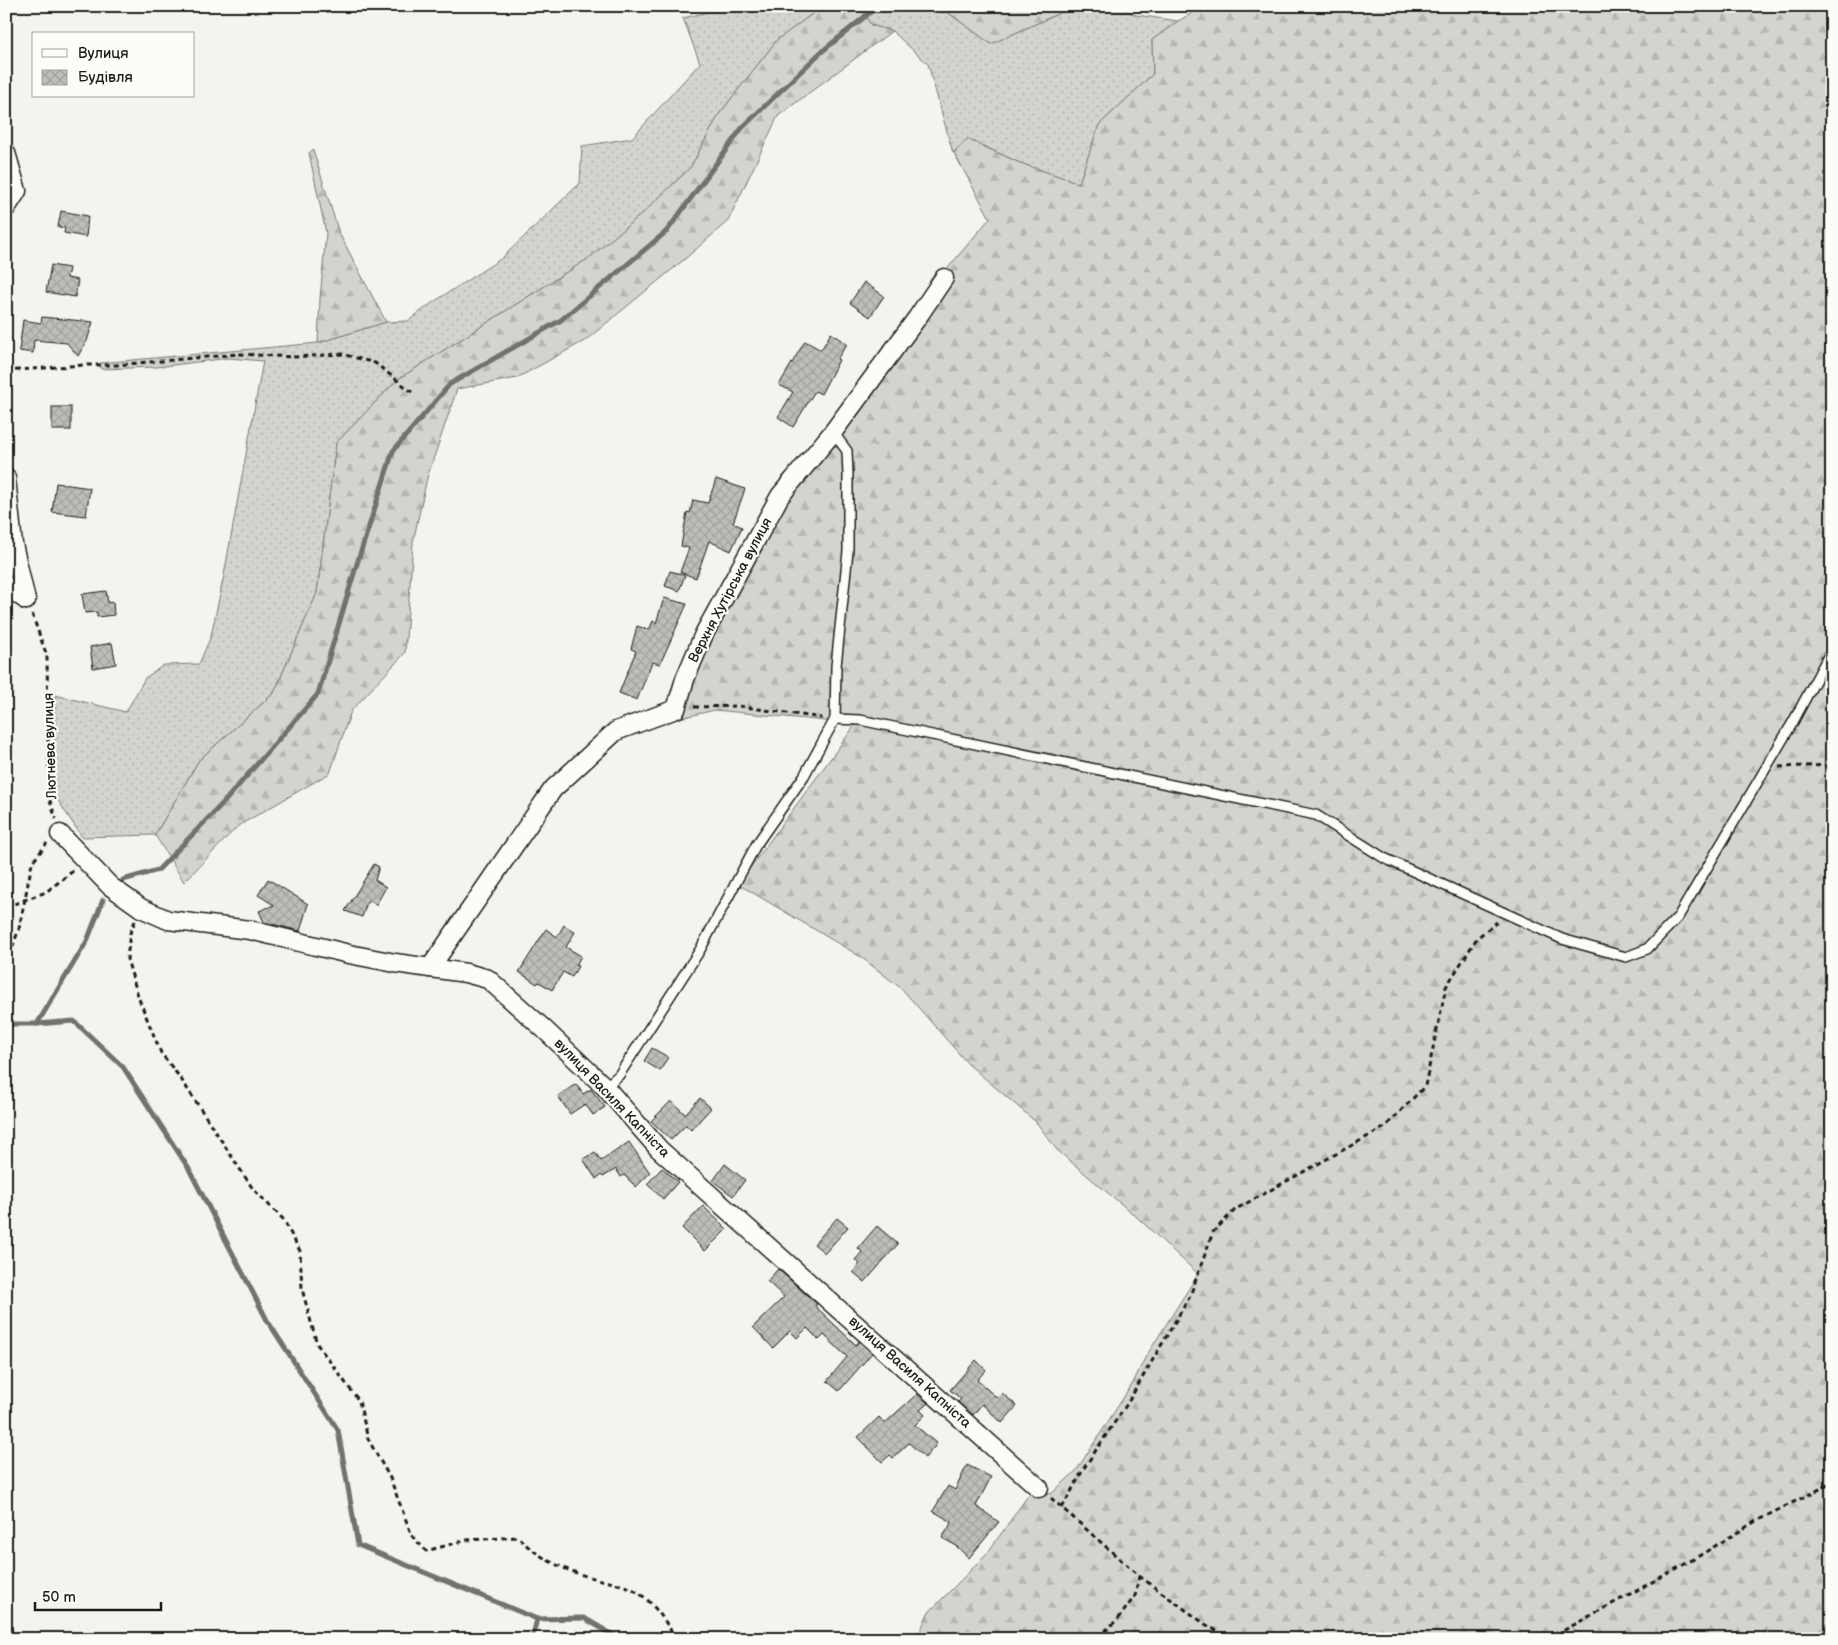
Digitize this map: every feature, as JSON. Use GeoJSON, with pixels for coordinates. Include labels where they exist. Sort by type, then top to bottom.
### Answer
{"type":"FeatureCollection","features":[{"type":"Feature","properties":{"kind":"street"},"geometry":{"type":"LineString","coordinates":[[6,153],[17,191],[6,208]]}},
{"type":"Feature","properties":{"kind":"street","name":"Верхня Хутірська вулиця"},"geometry":{"type":"LineString","coordinates":[[676,709],[684,679],[704,634],[780,496],[833,432],[944,278]]}},
{"type":"Feature","properties":{"kind":"street"},"geometry":{"type":"LineString","coordinates":[[6,478],[13,544],[26,600]]}},
{"type":"Feature","properties":{"kind":"street"},"geometry":{"type":"LineString","coordinates":[[6,586],[26,600]]}},
{"type":"Feature","properties":{"kind":"street"},"geometry":{"type":"LineString","coordinates":[[430,968],[552,789],[616,731],[676,709]]}},
{"type":"Feature","properties":{"kind":"street","name":"вулиця Василя Капніста"},"geometry":{"type":"LineString","coordinates":[[60,834],[110,886],[141,908],[168,920],[250,930],[358,956],[466,973],[488,979],[544,1029],[605,1088],[659,1149],[1039,1488]]}},
{"type":"Feature","properties":{"kind":"lane"},"geometry":{"type":"LineString","coordinates":[[605,1088],[618,1075],[700,950],[756,845],[804,776],[835,719],[836,666],[848,551],[848,484],[847,451],[833,432]]}},
{"type":"Feature","properties":{"kind":"lane"},"geometry":{"type":"LineString","coordinates":[[835,719],[860,720],[1316,815],[1384,858],[1562,939],[1626,957],[1647,949],[1678,917],[1793,722],[1832,649]]}},
{"type":"Feature","properties":{"kind":"path"},"geometry":{"type":"LineString","coordinates":[[6,371],[84,365],[116,365],[239,354],[296,357],[342,354],[375,364],[412,392]]}},
{"type":"Feature","properties":{"kind":"path","name":"Лютнева вулиця"},"geometry":{"type":"LineString","coordinates":[[26,600],[47,656],[49,798],[60,834]]}},
{"type":"Feature","properties":{"kind":"path"},"geometry":{"type":"LineString","coordinates":[[676,709],[738,706],[835,719]]}},
{"type":"Feature","properties":{"kind":"path"},"geometry":{"type":"LineString","coordinates":[[1766,768],[1832,765]]}},
{"type":"Feature","properties":{"kind":"path"},"geometry":{"type":"LineString","coordinates":[[6,964],[19,929],[32,863],[44,846],[60,834]]}},
{"type":"Feature","properties":{"kind":"path"},"geometry":{"type":"LineString","coordinates":[[6,908],[46,892],[86,861]]}},
{"type":"Feature","properties":{"kind":"path"},"geometry":{"type":"LineString","coordinates":[[141,908],[130,933],[127,959],[139,999],[161,1053],[181,1079],[253,1189],[283,1219],[288,1227],[300,1251],[302,1290],[317,1344],[359,1401],[368,1439],[390,1478],[412,1536],[426,1551],[467,1540],[518,1537],[545,1560],[574,1573],[631,1588],[649,1602],[676,1639]]}},
{"type":"Feature","properties":{"kind":"path"},"geometry":{"type":"LineString","coordinates":[[1062,1508],[1084,1468],[1127,1404],[1190,1296],[1213,1232],[1236,1209],[1385,1128],[1425,1086],[1446,987],[1477,938],[1508,914]]}},
{"type":"Feature","properties":{"kind":"path"},"geometry":{"type":"LineString","coordinates":[[1548,1639],[1694,1559],[1756,1521],[1832,1483]]}},
{"type":"Feature","properties":{"kind":"path"},"geometry":{"type":"LineString","coordinates":[[1039,1488],[1139,1576],[1206,1624],[1231,1639]]}},
{"type":"Feature","properties":{"kind":"path"},"geometry":{"type":"LineString","coordinates":[[1100,1639],[1100,1636],[1119,1618],[1135,1596],[1139,1576]]}},
{"type":"Feature","properties":{"kind":"green space"},"geometry":{"type":"Polygon","coordinates":[[[733,6],[823,6],[777,40],[720,113],[690,168],[644,212],[589,258],[397,380],[336,443],[317,593],[274,693],[199,760],[155,835],[82,837],[55,796],[55,695],[126,712],[145,678],[164,665],[199,664],[211,636],[224,575],[263,361],[229,358],[157,367],[101,369],[100,363],[318,343],[386,322],[408,321],[432,303],[502,258],[580,183],[582,146],[632,138],[700,63],[683,18],[733,6]]]}},
{"type":"Feature","properties":{"kind":"green space"},"geometry":{"type":"Polygon","coordinates":[[[823,6],[860,6],[871,25],[892,31],[778,116],[728,221],[686,258],[586,340],[517,378],[457,389],[427,478],[413,542],[405,653],[351,711],[330,773],[238,826],[184,882],[155,835],[199,760],[274,693],[317,593],[336,443],[397,380],[589,258],[644,212],[690,168],[720,113],[777,40],[823,6]]]}},
{"type":"Feature","properties":{"kind":"green space"},"geometry":{"type":"Polygon","coordinates":[[[860,6],[939,6],[991,44],[1075,6],[1115,6],[1136,15],[1178,21],[1152,40],[1153,74],[1099,125],[1079,183],[1020,163],[968,139],[953,153],[928,64],[892,31],[871,25],[860,6]]]}},
{"type":"Feature","properties":{"kind":"green space"},"geometry":{"type":"Polygon","coordinates":[[[939,6],[1075,6],[991,44],[939,6]]]}},
{"type":"Feature","properties":{"kind":"green space"},"geometry":{"type":"Polygon","coordinates":[[[1205,6],[1832,6],[1832,1639],[917,1639],[928,1613],[986,1555],[1032,1490],[1051,1494],[1076,1471],[1133,1383],[1145,1358],[1198,1274],[1139,1219],[1057,1150],[1036,1122],[968,1064],[902,989],[861,957],[738,884],[856,724],[715,710],[645,726],[671,703],[701,630],[829,429],[910,313],[990,218],[954,153],[967,139],[1020,163],[1079,183],[1099,125],[1153,74],[1152,40],[1178,21],[1205,6]]]}},
{"type":"Feature","properties":{"kind":"green space"},"geometry":{"type":"Polygon","coordinates":[[[313,150],[339,233],[386,322],[318,343],[326,233],[309,153],[313,150]]]}},
{"type":"Feature","properties":{"kind":"building"},"geometry":{"type":"Polygon","coordinates":[[[61,211],[88,216],[86,237],[64,233],[65,228],[58,227],[61,211]]]}},
{"type":"Feature","properties":{"kind":"building"},"geometry":{"type":"Polygon","coordinates":[[[51,265],[69,268],[67,278],[78,280],[75,297],[46,292],[51,265]]]}},
{"type":"Feature","properties":{"kind":"building"},"geometry":{"type":"Polygon","coordinates":[[[864,282],[884,296],[870,317],[850,303],[864,282]]]}},
{"type":"Feature","properties":{"kind":"building"},"geometry":{"type":"Polygon","coordinates":[[[42,317],[93,322],[87,341],[78,356],[67,343],[34,340],[33,353],[19,351],[23,320],[41,323],[42,317]]]}},
{"type":"Feature","properties":{"kind":"building"},"geometry":{"type":"Polygon","coordinates":[[[831,333],[847,344],[837,359],[839,360],[821,394],[815,391],[793,427],[778,417],[793,392],[779,385],[805,341],[821,350],[831,333]]]}},
{"type":"Feature","properties":{"kind":"building"},"geometry":{"type":"Polygon","coordinates":[[[52,407],[71,407],[71,430],[52,430],[52,407]]]}},
{"type":"Feature","properties":{"kind":"building"},"geometry":{"type":"Polygon","coordinates":[[[716,479],[745,489],[733,523],[742,527],[731,551],[709,541],[696,578],[680,572],[689,548],[681,546],[687,512],[690,513],[693,500],[708,503],[716,479]]]}},
{"type":"Feature","properties":{"kind":"building"},"geometry":{"type":"Polygon","coordinates":[[[56,483],[90,488],[86,516],[52,512],[56,483]]]}},
{"type":"Feature","properties":{"kind":"building"},"geometry":{"type":"Polygon","coordinates":[[[670,571],[685,575],[679,591],[665,586],[670,571]]]}},
{"type":"Feature","properties":{"kind":"building"},"geometry":{"type":"Polygon","coordinates":[[[106,591],[108,603],[113,602],[114,615],[97,617],[97,612],[85,613],[82,594],[106,591]]]}},
{"type":"Feature","properties":{"kind":"building"},"geometry":{"type":"Polygon","coordinates":[[[664,598],[687,604],[660,664],[652,662],[637,700],[619,693],[636,651],[631,649],[637,626],[649,630],[653,621],[656,623],[664,598]]]}},
{"type":"Feature","properties":{"kind":"building"},"geometry":{"type":"Polygon","coordinates":[[[112,643],[116,664],[93,668],[90,647],[112,643]]]}},
{"type":"Feature","properties":{"kind":"building"},"geometry":{"type":"Polygon","coordinates":[[[374,864],[379,867],[375,880],[386,887],[376,905],[368,900],[362,917],[345,911],[374,864]]]}},
{"type":"Feature","properties":{"kind":"building"},"geometry":{"type":"Polygon","coordinates":[[[268,879],[308,904],[300,931],[264,922],[259,911],[274,905],[258,895],[268,879]]]}},
{"type":"Feature","properties":{"kind":"building"},"geometry":{"type":"Polygon","coordinates":[[[564,925],[575,932],[566,947],[581,956],[572,977],[563,972],[552,990],[539,982],[537,984],[519,972],[546,929],[557,937],[564,925]]]}},
{"type":"Feature","properties":{"kind":"building"},"geometry":{"type":"Polygon","coordinates":[[[652,1048],[668,1057],[660,1071],[644,1061],[652,1048]]]}},
{"type":"Feature","properties":{"kind":"building"},"geometry":{"type":"Polygon","coordinates":[[[576,1084],[583,1094],[591,1089],[605,1107],[593,1115],[585,1104],[570,1114],[558,1096],[576,1084]]]}},
{"type":"Feature","properties":{"kind":"building"},"geometry":{"type":"Polygon","coordinates":[[[700,1098],[711,1108],[691,1130],[686,1125],[671,1140],[651,1121],[671,1101],[685,1114],[700,1098]]]}},
{"type":"Feature","properties":{"kind":"building"},"geometry":{"type":"Polygon","coordinates":[[[629,1142],[650,1173],[636,1187],[624,1175],[621,1177],[616,1169],[596,1179],[583,1159],[595,1152],[601,1161],[629,1142]]]}},
{"type":"Feature","properties":{"kind":"building"},"geometry":{"type":"Polygon","coordinates":[[[725,1164],[745,1180],[733,1196],[713,1181],[725,1164]]]}},
{"type":"Feature","properties":{"kind":"building"},"geometry":{"type":"Polygon","coordinates":[[[662,1168],[678,1182],[663,1199],[647,1184],[662,1168]]]}},
{"type":"Feature","properties":{"kind":"building"},"geometry":{"type":"Polygon","coordinates":[[[703,1206],[727,1229],[705,1251],[682,1228],[703,1206]]]}},
{"type":"Feature","properties":{"kind":"building"},"geometry":{"type":"Polygon","coordinates":[[[837,1218],[848,1227],[825,1253],[814,1244],[837,1218]]]}},
{"type":"Feature","properties":{"kind":"building"},"geometry":{"type":"Polygon","coordinates":[[[877,1226],[898,1244],[865,1282],[853,1272],[860,1264],[855,1260],[862,1252],[858,1248],[877,1226]]]}},
{"type":"Feature","properties":{"kind":"building"},"geometry":{"type":"Polygon","coordinates":[[[778,1269],[817,1304],[815,1306],[856,1345],[859,1341],[872,1353],[839,1391],[827,1381],[847,1357],[824,1335],[819,1340],[807,1328],[797,1338],[790,1331],[773,1348],[753,1327],[784,1297],[767,1281],[778,1269]]]}},
{"type":"Feature","properties":{"kind":"building"},"geometry":{"type":"Polygon","coordinates":[[[976,1360],[986,1370],[977,1380],[997,1398],[1002,1393],[1017,1406],[1002,1423],[982,1404],[973,1415],[958,1402],[961,1399],[950,1390],[976,1360]]]}},
{"type":"Feature","properties":{"kind":"building"},"geometry":{"type":"Polygon","coordinates":[[[917,1394],[928,1403],[920,1410],[925,1415],[915,1425],[937,1444],[925,1458],[909,1443],[893,1458],[890,1455],[882,1462],[858,1437],[879,1417],[885,1423],[917,1394]]]}},
{"type":"Feature","properties":{"kind":"building"},"geometry":{"type":"Polygon","coordinates":[[[967,1465],[991,1477],[976,1506],[999,1522],[969,1558],[955,1545],[942,1538],[952,1522],[933,1511],[948,1486],[955,1490],[967,1465]]]}},
{"type":"Feature","properties":{"kind":"waterway"},"geometry":{"type":"LineString","coordinates":[[123,880],[158,870],[224,802],[318,694],[393,451],[450,384],[561,320],[667,231],[742,128],[820,53],[878,6]]}},
{"type":"Feature","properties":{"kind":"waterway"},"geometry":{"type":"LineString","coordinates":[[37,1024],[87,941],[103,900]]}},
{"type":"Feature","properties":{"kind":"waterway"},"geometry":{"type":"LineString","coordinates":[[6,1024],[74,1021],[123,1067],[189,1169],[267,1320],[338,1430],[358,1545],[537,1619],[584,1618],[620,1639]]}},
{"type":"Feature","properties":{"kind":"waterway"},"geometry":{"type":"LineString","coordinates":[[532,1639],[537,1619]]}}]}
